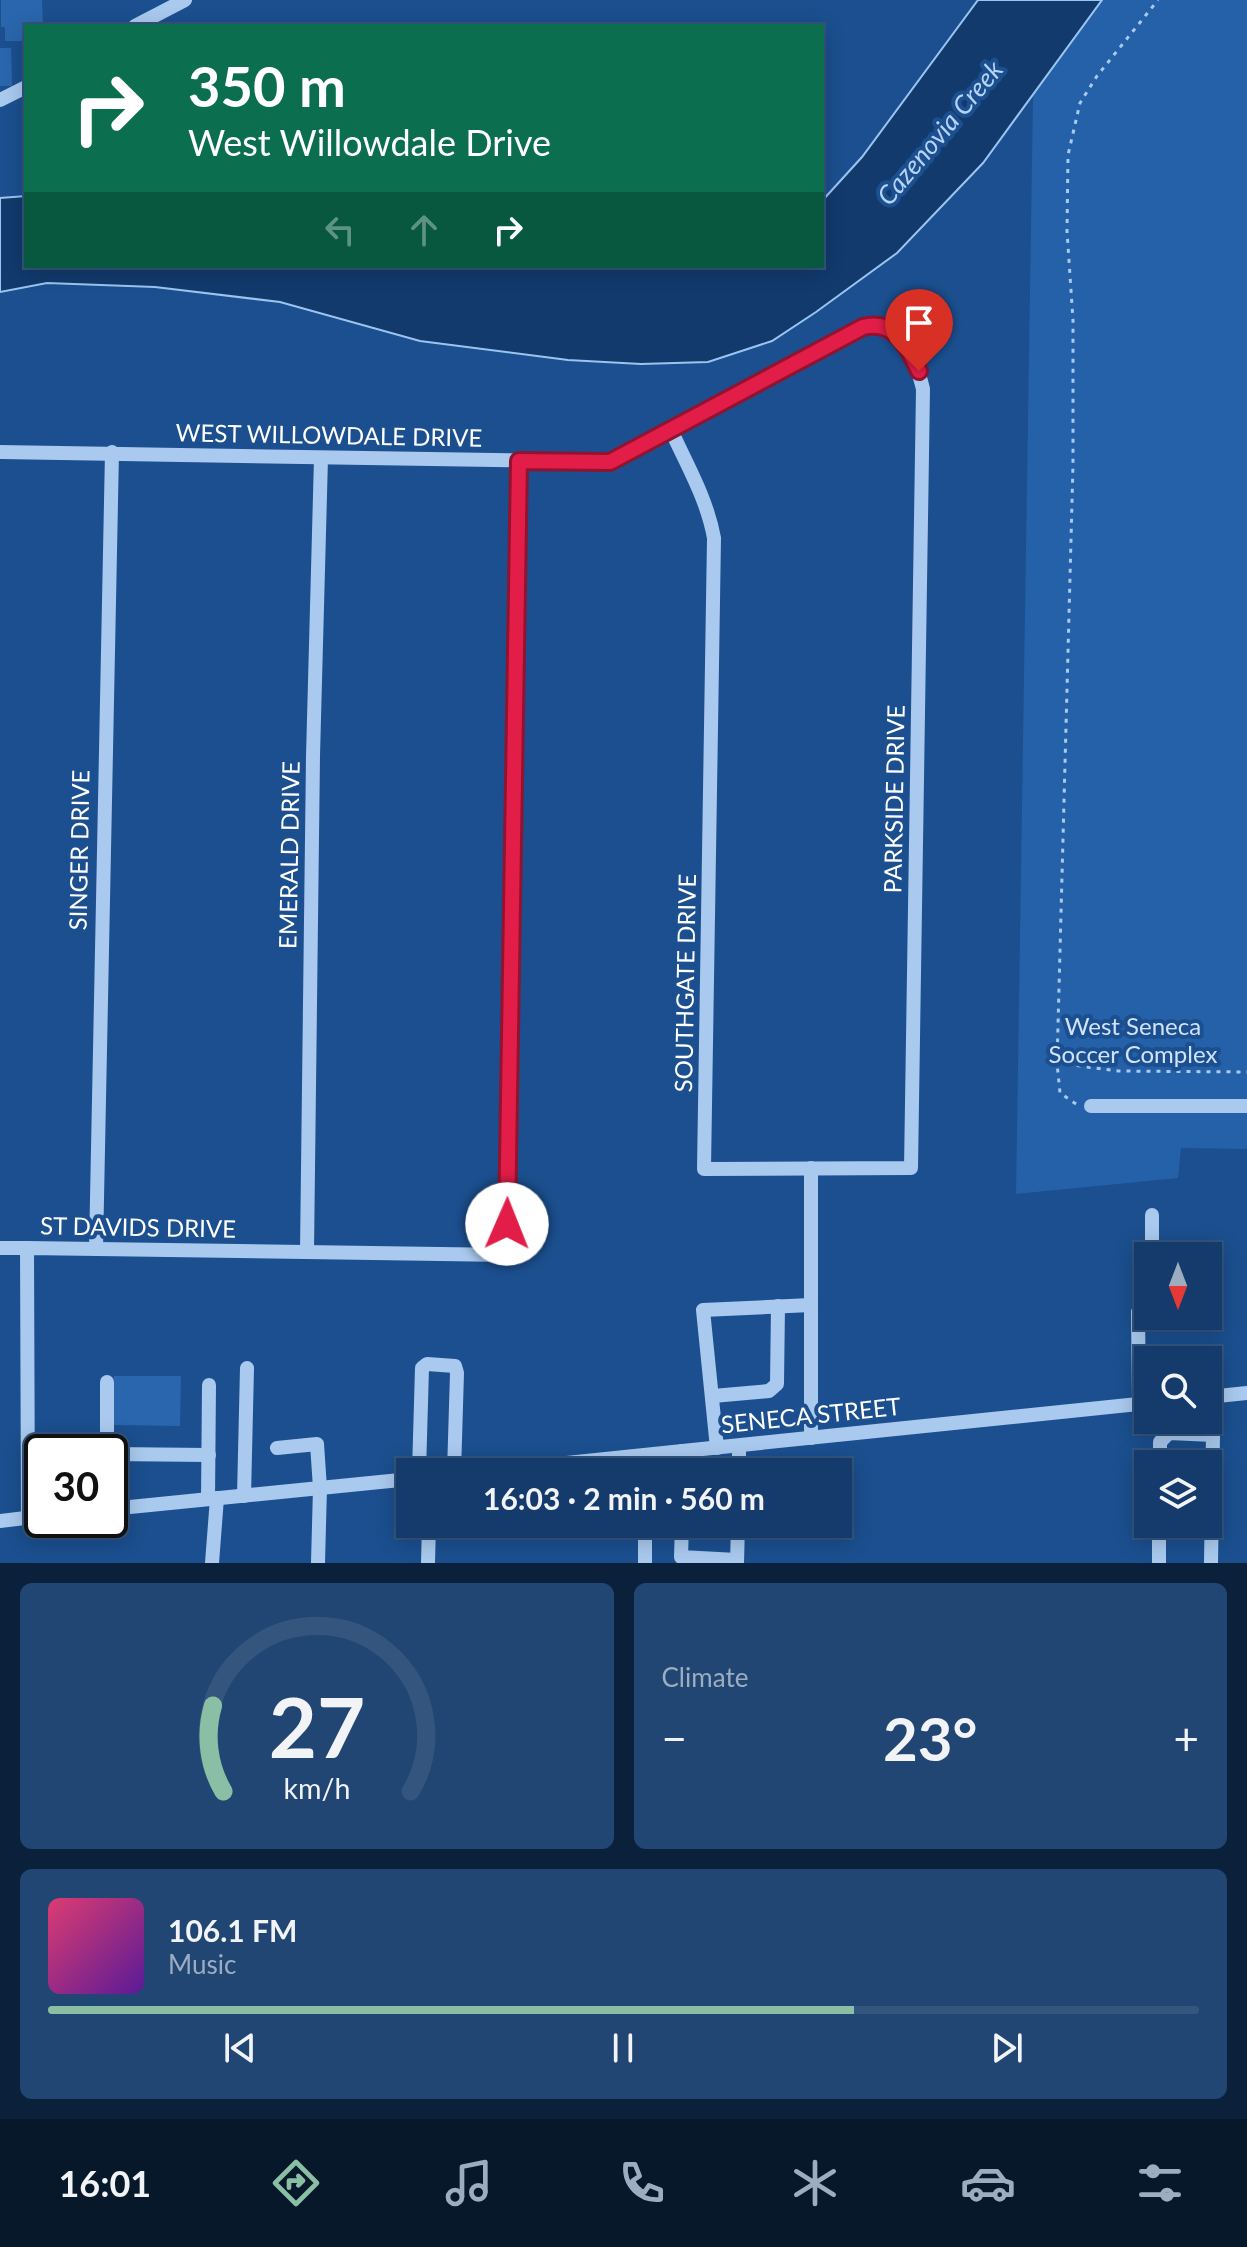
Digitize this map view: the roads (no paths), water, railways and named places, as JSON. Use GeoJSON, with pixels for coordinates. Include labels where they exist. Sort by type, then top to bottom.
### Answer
{"type":"FeatureCollection","features":[{"type":"Feature","properties":{"kind":"street"},"geometry":{"type":"LineString","coordinates":[[139,24],[185,0]]}},
{"type":"Feature","properties":{"kind":"street"},"geometry":{"type":"LineString","coordinates":[[0,100],[24,88]]}},
{"type":"Feature","properties":{"kind":"street","name":"WEST WILLOWDALE DRIVE"},"geometry":{"type":"LineString","coordinates":[[4,451],[199,457],[610,462],[863,327],[883,326],[899,337]]}},
{"type":"Feature","properties":{"kind":"street","name":"PARKSIDE DRIVE"},"geometry":{"type":"LineString","coordinates":[[811,1168],[911,1168],[923,389],[912,354],[899,337]]}},
{"type":"Feature","properties":{"kind":"street","name":"SOUTHGATE DRIVE"},"geometry":{"type":"LineString","coordinates":[[671,430],[703,498],[714,538],[704,1169],[811,1168]]}},
{"type":"Feature","properties":{"kind":"street","name":"SINGER DRIVE"},"geometry":{"type":"LineString","coordinates":[[96,1249],[112,452]]}},
{"type":"Feature","properties":{"kind":"street","name":"EMERALD DRIVE"},"geometry":{"type":"LineString","coordinates":[[307,1252],[313,756],[321,458]]}},
{"type":"Feature","properties":{"kind":"street","name":"ST DAVIDS DRIVE"},"geometry":{"type":"LineString","coordinates":[[33,1434],[27,1248],[507,1255],[519,461]]}},
{"type":"Feature","properties":{"kind":"street"},"geometry":{"type":"LineString","coordinates":[[1085,1106],[1247,1106]]}},
{"type":"Feature","properties":{"kind":"street"},"geometry":{"type":"LineString","coordinates":[[811,1168],[811,1438]]}},
{"type":"Feature","properties":{"kind":"street"},"geometry":{"type":"LineString","coordinates":[[1152,1215],[1152,1242]]}},
{"type":"Feature","properties":{"kind":"street"},"geometry":{"type":"LineString","coordinates":[[0,1248],[27,1248]]}},
{"type":"Feature","properties":{"kind":"street"},"geometry":{"type":"LineString","coordinates":[[717,1448],[703,1310],[811,1305]]}},
{"type":"Feature","properties":{"kind":"street"},"geometry":{"type":"LineString","coordinates":[[713,1396],[769,1391],[777,1384],[778,1306]]}},
{"type":"Feature","properties":{"kind":"street"},"geometry":{"type":"LineString","coordinates":[[419,1458],[422,1368],[427,1364],[450,1364],[455,1366],[457,1373],[454,1458]]}},
{"type":"Feature","properties":{"kind":"street"},"geometry":{"type":"LineString","coordinates":[[244,1496],[247,1368]]}},
{"type":"Feature","properties":{"kind":"street"},"geometry":{"type":"LineString","coordinates":[[107,1382],[108,1434]]}},
{"type":"Feature","properties":{"kind":"street"},"geometry":{"type":"LineString","coordinates":[[209,1385],[212,1563]]}},
{"type":"Feature","properties":{"kind":"street"},"geometry":{"type":"LineString","coordinates":[[1222,1396],[1247,1393]]}},
{"type":"Feature","properties":{"kind":"street","name":"SENECA STREET"},"geometry":{"type":"LineString","coordinates":[[616,1458],[1134,1404]]}},
{"type":"Feature","properties":{"kind":"street"},"geometry":{"type":"LineString","coordinates":[[1208,1434],[1213,1435],[1211,1563]]}},
{"type":"Feature","properties":{"kind":"street"},"geometry":{"type":"LineString","coordinates":[[277,1448],[317,1444],[320,1488],[318,1563]]}},
{"type":"Feature","properties":{"kind":"street"},"geometry":{"type":"LineString","coordinates":[[739,1446],[739,1458]]}},
{"type":"Feature","properties":{"kind":"street"},"geometry":{"type":"LineString","coordinates":[[682,1451],[682,1458]]}},
{"type":"Feature","properties":{"kind":"street"},"geometry":{"type":"LineString","coordinates":[[128,1453],[209,1455]]}},
{"type":"Feature","properties":{"kind":"street"},"geometry":{"type":"LineString","coordinates":[[128,1507],[396,1480]]}},
{"type":"Feature","properties":{"kind":"street"},"geometry":{"type":"LineString","coordinates":[[0,1521],[24,1518]]}},
{"type":"Feature","properties":{"kind":"street"},"geometry":{"type":"LineString","coordinates":[[428,1563],[429,1538]]}},
{"type":"Feature","properties":{"kind":"street"},"geometry":{"type":"LineString","coordinates":[[645,1538],[645,1563]]}},
{"type":"Feature","properties":{"kind":"street"},"geometry":{"type":"LineString","coordinates":[[682,1538],[681,1557],[737,1562],[738,1538]]}},
{"type":"Feature","properties":{"kind":"street"},"geometry":{"type":"LineString","coordinates":[[1159,1538],[1159,1563]]}},
{"type":"Feature","properties":{"kind":"water","name":"Cazenovia Creek"},"geometry":{"type":"Polygon","coordinates":[[[978,0],[1102,0],[983,163],[897,253],[772,341],[708,362],[641,364],[568,360],[420,341],[280,302],[155,287],[47,283],[0,292],[0,198],[24,196],[24,268],[824,268],[824,199],[862,157],[978,0]]]}},
{"type":"Feature","properties":{"kind":"park label","name":"West Seneca Soccer Complex"},"geometry":{"type":"Point","coordinates":[1133,1041]}}]}
